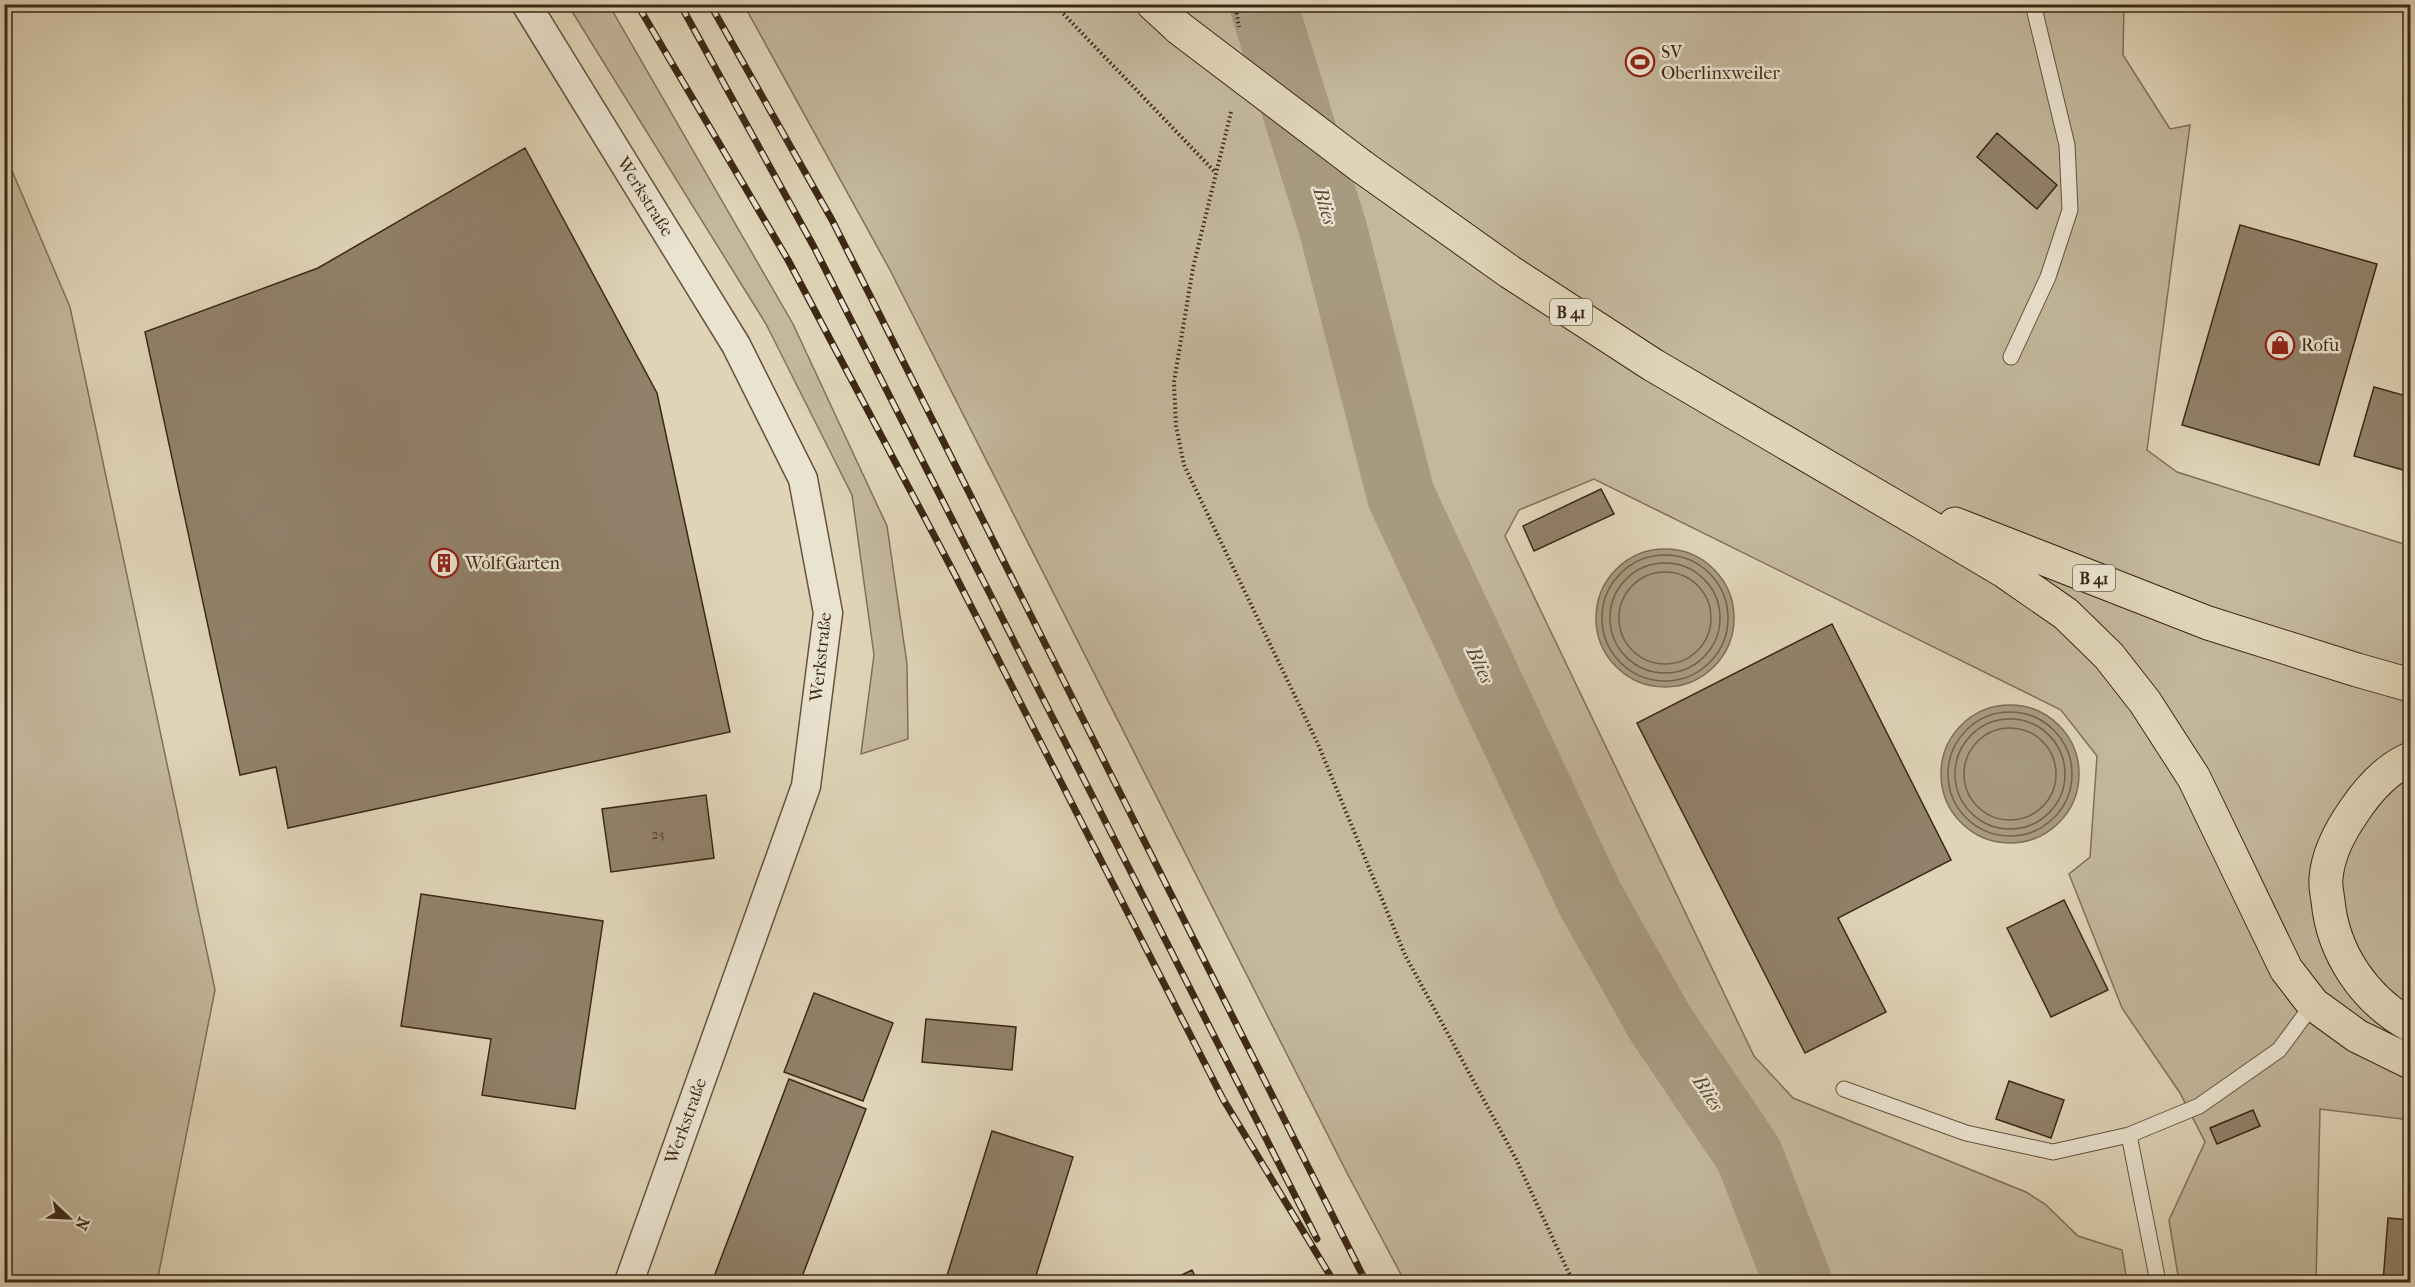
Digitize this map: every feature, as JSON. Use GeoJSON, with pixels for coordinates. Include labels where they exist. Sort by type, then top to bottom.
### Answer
{"type":"FeatureCollection","features":[{"type":"Feature","properties":{"kind":"highway","name":"B 41"},"geometry":{"type":"LineString","coordinates":[[1153,4],[1179,28],[1361,166],[1539,291],[1653,365],[1789,444],[1923,512],[2208,623],[2410,685]]}},
{"type":"Feature","properties":{"kind":"highway"},"geometry":{"type":"LineString","coordinates":[[1789,444],[2004,571],[2066,614],[2109,656],[2145,702],[2194,778],[2286,969],[2313,1004],[2357,1036],[2410,1062]]}},
{"type":"Feature","properties":{"kind":"highway"},"geometry":{"type":"LineString","coordinates":[[2410,759],[2397,765],[2364,795],[2337,836],[2326,878],[2330,921],[2343,956],[2366,991],[2391,1014],[2410,1025]]}},
{"type":"Feature","properties":{"kind":"street","name":"Werkstraße"},"geometry":{"type":"LineString","coordinates":[[526,4],[736,345],[802,479],[828,613],[806,786],[629,1282]]}},
{"type":"Feature","properties":{"kind":"lane"},"geometry":{"type":"LineString","coordinates":[[2011,357],[2048,277],[2070,210],[2067,145],[2033,4]]}},
{"type":"Feature","properties":{"kind":"lane"},"geometry":{"type":"LineString","coordinates":[[1844,1089],[1966,1133],[2053,1152],[2129,1135],[2199,1106],[2279,1050],[2313,1004]]}},
{"type":"Feature","properties":{"kind":"lane"},"geometry":{"type":"LineString","coordinates":[[2129,1135],[2158,1282]]}},
{"type":"Feature","properties":{"kind":"path"},"geometry":{"type":"LineString","coordinates":[[1054,4],[1215,172],[1193,268],[1174,382],[1176,426],[1184,465],[1318,744],[1405,954],[1516,1160],[1573,1282]]}},
{"type":"Feature","properties":{"kind":"shaded area"},"geometry":{"type":"Polygon","coordinates":[[[568,5],[609,5],[793,324],[887,526],[907,664],[908,739],[861,754],[874,655],[852,495],[766,324],[568,5]]]}},
{"type":"Feature","properties":{"kind":"shaded area"},"geometry":{"type":"Polygon","coordinates":[[[744,5],[2124,5],[2123,55],[2170,129],[2190,125],[2147,450],[2177,472],[2410,546],[2410,1120],[2320,1109],[2316,1282],[2179,1282],[2169,1220],[2205,1142],[2180,1093],[2122,1008],[2069,874],[2090,857],[2097,756],[2061,710],[1594,479],[1519,510],[1505,536],[1754,1056],[1793,1098],[2026,1192],[2045,1204],[2078,1236],[2122,1250],[2127,1282],[1405,1282],[1347,1173],[890,270],[744,5]]]}},
{"type":"Feature","properties":{"kind":"shaded area"},"geometry":{"type":"Polygon","coordinates":[[[4,152],[70,307],[215,990],[157,1282],[5,1282],[4,152]]]}},
{"type":"Feature","properties":{"kind":"water"},"geometry":{"type":"Polygon","coordinates":[[[1665,549],[1691,555],[1703,561],[1713,570],[1722,580],[1728,592],[1734,618],[1728,644],[1722,656],[1713,666],[1703,675],[1691,681],[1665,687],[1639,681],[1627,675],[1617,666],[1608,656],[1602,644],[1596,618],[1602,592],[1608,580],[1617,570],[1627,561],[1639,555],[1665,549]]]}},
{"type":"Feature","properties":{"kind":"water"},"geometry":{"type":"Polygon","coordinates":[[[2010,705],[2036,711],[2048,717],[2058,726],[2067,736],[2073,748],[2079,774],[2073,800],[2067,812],[2058,822],[2048,831],[2036,837],[2010,843],[1984,837],[1972,831],[1962,822],[1953,812],[1947,800],[1941,774],[1947,748],[1953,736],[1962,726],[1972,717],[1984,711],[2010,705]]]}},
{"type":"Feature","properties":{"kind":"building"},"geometry":{"type":"Polygon","coordinates":[[[2410,98],[2410,133],[2403,100],[2410,98]]]}},
{"type":"Feature","properties":{"kind":"building"},"geometry":{"type":"Polygon","coordinates":[[[1997,133],[2057,185],[2037,209],[1977,157],[1997,133]]]}},
{"type":"Feature","properties":{"kind":"building","name":"Wolf Garten"},"geometry":{"type":"Polygon","coordinates":[[[525,148],[657,393],[730,732],[288,828],[276,767],[240,775],[145,332],[318,268],[525,148]]]}},
{"type":"Feature","properties":{"kind":"building","name":"Rofu"},"geometry":{"type":"Polygon","coordinates":[[[2240,225],[2377,264],[2319,465],[2182,425],[2240,225]]]}},
{"type":"Feature","properties":{"kind":"building"},"geometry":{"type":"Polygon","coordinates":[[[2374,387],[2410,397],[2410,472],[2354,456],[2374,387]]]}},
{"type":"Feature","properties":{"kind":"building"},"geometry":{"type":"Polygon","coordinates":[[[1601,489],[1614,514],[1534,551],[1523,526],[1601,489]]]}},
{"type":"Feature","properties":{"kind":"building"},"geometry":{"type":"Polygon","coordinates":[[[1832,624],[1951,860],[1838,918],[1886,1012],[1805,1053],[1637,723],[1832,624]]]}},
{"type":"Feature","properties":{"kind":"building"},"geometry":{"type":"Polygon","coordinates":[[[706,795],[714,858],[611,872],[602,809],[706,795]]]}},
{"type":"Feature","properties":{"kind":"building"},"geometry":{"type":"Polygon","coordinates":[[[421,894],[603,921],[575,1109],[482,1095],[491,1039],[401,1026],[421,894]]]}},
{"type":"Feature","properties":{"kind":"building"},"geometry":{"type":"Polygon","coordinates":[[[2064,900],[2108,990],[2051,1017],[2007,928],[2064,900]]]}},
{"type":"Feature","properties":{"kind":"building"},"geometry":{"type":"Polygon","coordinates":[[[814,993],[893,1023],[863,1101],[784,1072],[814,993]]]}},
{"type":"Feature","properties":{"kind":"building"},"geometry":{"type":"Polygon","coordinates":[[[926,1019],[1016,1027],[1012,1070],[922,1062],[926,1019]]]}},
{"type":"Feature","properties":{"kind":"building"},"geometry":{"type":"Polygon","coordinates":[[[789,1079],[866,1109],[800,1282],[712,1282],[789,1079]]]}},
{"type":"Feature","properties":{"kind":"building"},"geometry":{"type":"Polygon","coordinates":[[[2009,1081],[2064,1100],[2051,1138],[1996,1119],[2009,1081]]]}},
{"type":"Feature","properties":{"kind":"building"},"geometry":{"type":"Polygon","coordinates":[[[2253,1110],[2260,1126],[2217,1144],[2210,1128],[2253,1110]]]}},
{"type":"Feature","properties":{"kind":"building"},"geometry":{"type":"Polygon","coordinates":[[[992,1131],[1073,1157],[1034,1282],[945,1282],[992,1131]]]}},
{"type":"Feature","properties":{"kind":"building"},"geometry":{"type":"Polygon","coordinates":[[[2388,1218],[2410,1220],[2410,1282],[2383,1282],[2388,1218]]]}},
{"type":"Feature","properties":{"kind":"building"},"geometry":{"type":"Polygon","coordinates":[[[1192,1270],[1198,1282],[1167,1282],[1192,1270]]]}},
{"type":"Feature","properties":{"kind":"waterway","name":"Blies"},"geometry":{"type":"LineString","coordinates":[[1263,4],[1333,229],[1401,496],[1590,899],[1660,1023],[1749,1155],[1798,1282]]}},
{"type":"Feature","properties":{"kind":"railway"},"geometry":{"type":"LineString","coordinates":[[637,4],[788,260],[953,571],[1223,1099],[1334,1282]]}},
{"type":"Feature","properties":{"kind":"railway"},"geometry":{"type":"LineString","coordinates":[[680,4],[814,247],[1317,1239]]}},
{"type":"Feature","properties":{"kind":"railway"},"geometry":{"type":"LineString","coordinates":[[710,4],[832,220],[1366,1282]]}},
{"type":"Feature","properties":{"kind":"place","name":"SV Oberlinxweiler"},"geometry":{"type":"Point","coordinates":[1640,62]}},
{"type":"Feature","properties":{"kind":"place","name":"Rofu"},"geometry":{"type":"Point","coordinates":[2280,345]}},
{"type":"Feature","properties":{"kind":"place","name":"Wolf Garten"},"geometry":{"type":"Point","coordinates":[444,563]}}]}
